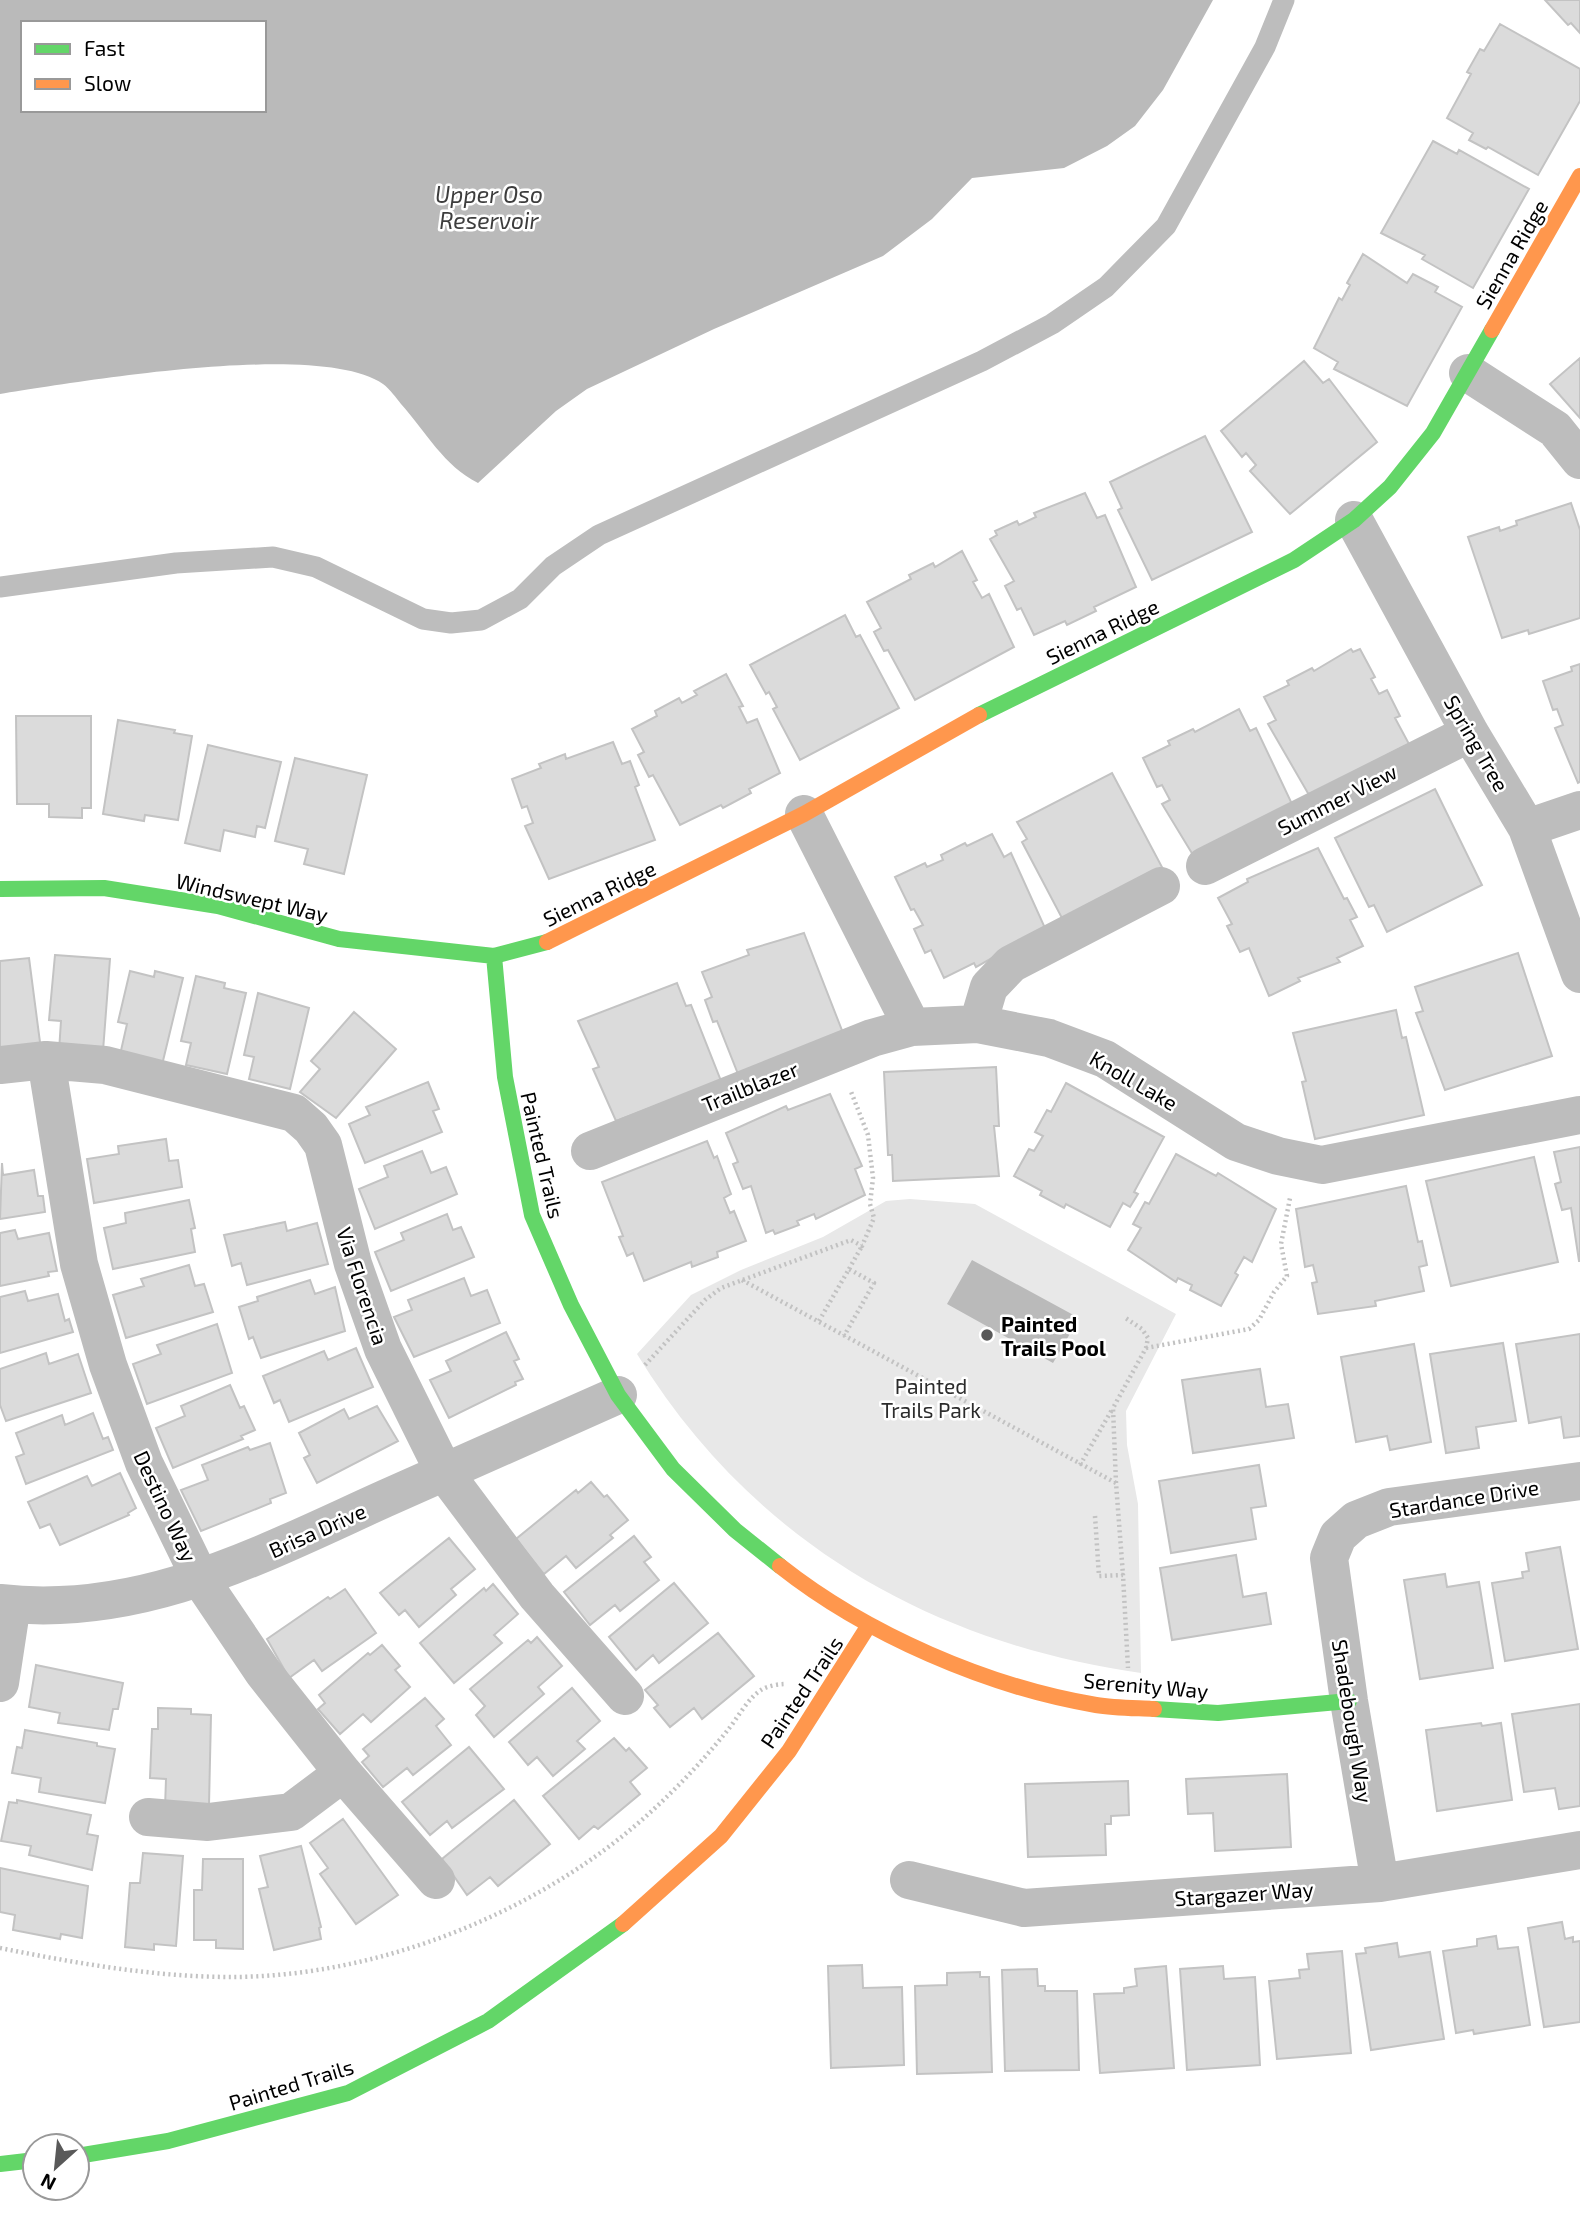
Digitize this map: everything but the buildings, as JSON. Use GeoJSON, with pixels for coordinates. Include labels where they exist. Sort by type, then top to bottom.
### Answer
{"type":"FeatureCollection","features":[{"type":"Feature","properties":{"kind":"street","name":"Sienna Ridge"},"geometry":{"type":"LineString","coordinates":[[494,956],[557,940],[804,814],[959,725],[1294,560],[1354,520],[1390,488],[1433,433],[1580,176]]}},
{"type":"Feature","properties":{"kind":"street"},"geometry":{"type":"LineString","coordinates":[[1468,373],[1555,429],[1580,460]]}},
{"type":"Feature","properties":{"kind":"street","name":"Spring Tree"},"geometry":{"type":"LineString","coordinates":[[1354,520],[1470,733],[1527,828],[1580,974]]}},
{"type":"Feature","properties":{"kind":"street","name":"Summer View"},"geometry":{"type":"LineString","coordinates":[[1205,866],[1470,733]]}},
{"type":"Feature","properties":{"kind":"street"},"geometry":{"type":"LineString","coordinates":[[1527,828],[1580,810]]}},
{"type":"Feature","properties":{"kind":"street"},"geometry":{"type":"LineString","coordinates":[[804,814],[912,1027]]}},
{"type":"Feature","properties":{"kind":"street"},"geometry":{"type":"LineString","coordinates":[[978,1024],[989,988],[1011,964],[1161,887]]}},
{"type":"Feature","properties":{"kind":"street","name":"Windswept Way"},"geometry":{"type":"LineString","coordinates":[[0,888],[104,888],[218,906],[340,939],[494,956]]}},
{"type":"Feature","properties":{"kind":"street","name":"Painted Trails"},"geometry":{"type":"LineString","coordinates":[[91,2154],[168,2141],[348,2093],[488,2021],[624,1923],[721,1836],[789,1751],[869,1625],[795,1578],[735,1530],[673,1469],[617,1393],[571,1305],[532,1215],[505,1077],[494,956]]}},
{"type":"Feature","properties":{"kind":"street","name":"Knoll Lake"},"geometry":{"type":"LineString","coordinates":[[912,1027],[978,1024],[1049,1038],[1105,1059],[1236,1142],[1322,1165],[1580,1115]]}},
{"type":"Feature","properties":{"kind":"street","name":"Trailblazer"},"geometry":{"type":"LineString","coordinates":[[590,1151],[834,1053],[912,1027]]}},
{"type":"Feature","properties":{"kind":"street","name":"Via Florencia"},"geometry":{"type":"LineString","coordinates":[[0,1065],[46,1060],[105,1065],[294,1114],[312,1128],[323,1145],[353,1264],[383,1349],[444,1472],[537,1596],[625,1696]]}},
{"type":"Feature","properties":{"kind":"street","name":"Destino Way"},"geometry":{"type":"LineString","coordinates":[[46,1060],[79,1264],[108,1365],[144,1463],[201,1580],[263,1672],[343,1773],[436,1880]]}},
{"type":"Feature","properties":{"kind":"street","name":"Brisa Drive"},"geometry":{"type":"LineString","coordinates":[[6,1604],[67,1606],[121,1599],[201,1580],[617,1393]]}},
{"type":"Feature","properties":{"kind":"street","name":"Stardance Drive"},"geometry":{"type":"LineString","coordinates":[[1329,1558],[1338,1536],[1356,1520],[1389,1507],[1580,1481]]}},
{"type":"Feature","properties":{"kind":"street","name":"Shadebough Way"},"geometry":{"type":"LineString","coordinates":[[1329,1558],[1349,1701],[1380,1883]]}},
{"type":"Feature","properties":{"kind":"street"},"geometry":{"type":"LineString","coordinates":[[0,1683],[6,1604]]}},
{"type":"Feature","properties":{"kind":"street","name":"Serenity Way"},"geometry":{"type":"LineString","coordinates":[[869,1625],[984,1676],[1096,1705],[1219,1713],[1349,1701]]}},
{"type":"Feature","properties":{"kind":"street"},"geometry":{"type":"LineString","coordinates":[[148,1817],[208,1822],[291,1812],[343,1773]]}},
{"type":"Feature","properties":{"kind":"street","name":"Stargazer Way"},"geometry":{"type":"LineString","coordinates":[[909,1880],[1024,1908],[1380,1883],[1580,1850]]}},
{"type":"Feature","properties":{"kind":"street"},"geometry":{"type":"LineString","coordinates":[[0,2164],[21,2162]]}},
{"type":"Feature","properties":{"kind":"lane"},"geometry":{"type":"LineString","coordinates":[[0,587],[176,564],[273,557],[316,566],[423,619],[451,624],[481,620],[520,599],[553,566],[599,535],[982,360],[1052,324],[1105,287],[1166,226],[1265,47],[1284,0]]}},
{"type":"Feature","properties":{"kind":"path"},"geometry":{"type":"LineString","coordinates":[[819,1321],[862,1246],[874,1218],[870,1204],[873,1178],[868,1135],[834,1053]]}},
{"type":"Feature","properties":{"kind":"path"},"geometry":{"type":"LineString","coordinates":[[1146,1348],[1249,1329],[1259,1320],[1274,1292],[1287,1276],[1281,1244],[1295,1159]]}},
{"type":"Feature","properties":{"kind":"path"},"geometry":{"type":"LineString","coordinates":[[617,1393],[660,1351],[705,1300],[721,1288],[851,1240],[862,1246]]}},
{"type":"Feature","properties":{"kind":"path"},"geometry":{"type":"LineString","coordinates":[[844,1336],[874,1283],[849,1269]]}},
{"type":"Feature","properties":{"kind":"path"},"geometry":{"type":"LineString","coordinates":[[742,1280],[1116,1483]]}},
{"type":"Feature","properties":{"kind":"path"},"geometry":{"type":"LineString","coordinates":[[1080,1465],[1146,1348],[1148,1338],[1142,1329],[1124,1317]]}},
{"type":"Feature","properties":{"kind":"path"},"geometry":{"type":"LineString","coordinates":[[1113,1408],[1131,1707]]}},
{"type":"Feature","properties":{"kind":"path"},"geometry":{"type":"LineString","coordinates":[[1095,1516],[1099,1576],[1123,1575]]}},
{"type":"Feature","properties":{"kind":"green space","name":"Painted Trails Park"},"geometry":{"type":"Polygon","coordinates":[[[910,1199],[975,1204],[1176,1314],[1126,1411],[1127,1445],[1138,1504],[1141,1673],[1063,1658],[988,1637],[918,1608],[852,1572],[790,1528],[733,1478],[682,1420],[637,1354],[691,1295],[741,1270],[823,1237],[886,1201],[910,1199]]]}},
{"type":"Feature","properties":{"kind":"water","name":"Upper Oso Reservoir"},"geometry":{"type":"Polygon","coordinates":[[[0,0],[1213,0],[1163,90],[1135,126],[1107,146],[1064,168],[972,178],[932,219],[883,256],[714,329],[587,389],[556,411],[478,483],[445,458],[386,386],[351,371],[307,365],[255,365],[197,368],[0,394],[0,0]]]}},
{"type":"Feature","properties":{"kind":"water","name":"Painted Trails Pool"},"geometry":{"type":"Polygon","coordinates":[[[972,1260],[1079,1318],[1053,1363],[947,1304],[972,1260]]]}},
{"type":"Feature","properties":{"kind":"traffic: fast"},"geometry":{"type":"LineString","coordinates":[[979,715],[1294,560],[1354,520],[1390,487],[1433,433],[1492,330]]}},
{"type":"Feature","properties":{"kind":"traffic: fast"},"geometry":{"type":"LineString","coordinates":[[0,889],[104,888],[218,906],[339,939],[494,956],[547,942]]}},
{"type":"Feature","properties":{"kind":"traffic: fast"},"geometry":{"type":"LineString","coordinates":[[494,956],[505,1077],[532,1215],[571,1305],[618,1395],[673,1469],[735,1530],[780,1566]]}},
{"type":"Feature","properties":{"kind":"traffic: fast"},"geometry":{"type":"LineString","coordinates":[[1154,1709],[1218,1713],[1349,1701]]}},
{"type":"Feature","properties":{"kind":"traffic: fast"},"geometry":{"type":"LineString","coordinates":[[91,2154],[168,2141],[348,2093],[488,2021],[623,1924]]}},
{"type":"Feature","properties":{"kind":"traffic: fast"},"geometry":{"type":"LineString","coordinates":[[0,2164],[21,2162]]}},
{"type":"Feature","properties":{"kind":"traffic: slow"},"geometry":{"type":"LineString","coordinates":[[1492,330],[1580,176]]}},
{"type":"Feature","properties":{"kind":"traffic: slow"},"geometry":{"type":"LineString","coordinates":[[547,942],[804,814],[979,715]]}},
{"type":"Feature","properties":{"kind":"traffic: slow"},"geometry":{"type":"LineString","coordinates":[[780,1566],[850,1614],[889,1635],[971,1671],[1055,1697],[1103,1706],[1154,1709]]}},
{"type":"Feature","properties":{"kind":"traffic: slow"},"geometry":{"type":"LineString","coordinates":[[623,1924],[721,1836],[789,1751],[869,1625]]}},
{"type":"Feature","properties":{"kind":"place","name":"Painted Trails Pool"},"geometry":{"type":"Point","coordinates":[987,1335]}}]}
